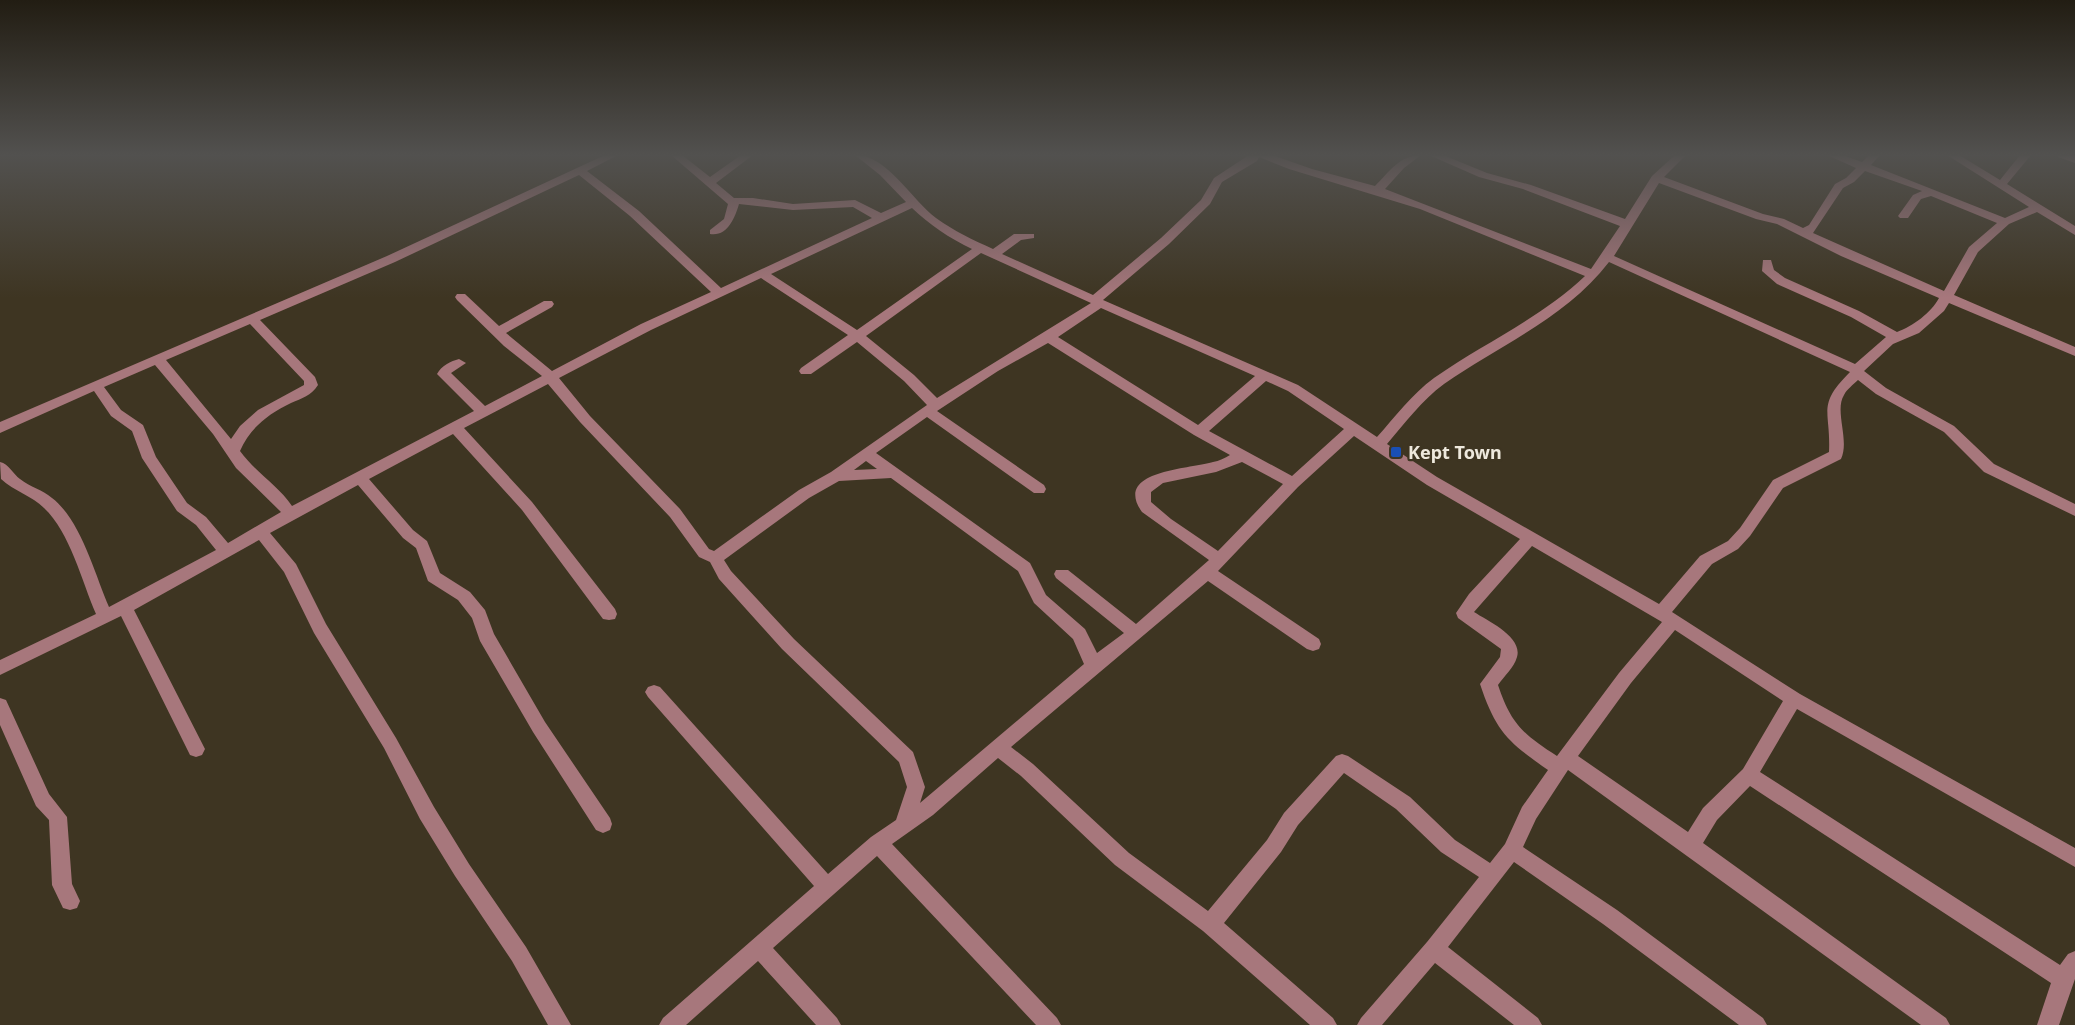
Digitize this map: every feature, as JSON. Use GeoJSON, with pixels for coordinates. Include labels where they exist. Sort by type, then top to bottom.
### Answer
{"type":"FeatureCollection","features":[{"type":"Feature","properties":{"kind":"street"},"geometry":{"type":"LineString","coordinates":[[0,428],[391,259],[512,203]]}},
{"type":"Feature","properties":{"kind":"street"},"geometry":{"type":"LineString","coordinates":[[621,203],[719,293]]}},
{"type":"Feature","properties":{"kind":"street"},"geometry":{"type":"LineString","coordinates":[[714,231],[729,220],[734,203]]}},
{"type":"Feature","properties":{"kind":"street"},"geometry":{"type":"LineString","coordinates":[[765,203],[793,207],[855,203],[870,214],[879,217]]}},
{"type":"Feature","properties":{"kind":"street"},"geometry":{"type":"LineString","coordinates":[[0,668],[125,607],[290,514],[646,327],[913,203],[941,227],[980,248],[1293,388],[1432,481],[1666,618],[1794,699],[2075,858]]}},
{"type":"Feature","properties":{"kind":"street"},"geometry":{"type":"LineString","coordinates":[[715,558],[804,494],[836,476],[901,428],[993,368],[1048,337],[1097,302],[1205,203]]}},
{"type":"Feature","properties":{"kind":"street"},"geometry":{"type":"LineString","coordinates":[[1408,203],[1540,254],[1567,261],[1593,275]]}},
{"type":"Feature","properties":{"kind":"street"},"geometry":{"type":"LineString","coordinates":[[1569,203],[1626,224]]}},
{"type":"Feature","properties":{"kind":"street"},"geometry":{"type":"LineString","coordinates":[[1378,446],[1418,399],[1438,382],[1565,302],[1593,275],[1607,257],[1640,203]]}},
{"type":"Feature","properties":{"kind":"street"},"geometry":{"type":"LineString","coordinates":[[1722,203],[1760,217],[1780,221],[1799,232],[2075,352]]}},
{"type":"Feature","properties":{"kind":"street"},"geometry":{"type":"LineString","coordinates":[[1799,232],[1810,230],[1828,203]]}},
{"type":"Feature","properties":{"kind":"street"},"geometry":{"type":"LineString","coordinates":[[1904,216],[1913,203]]}},
{"type":"Feature","properties":{"kind":"street"},"geometry":{"type":"LineString","coordinates":[[1957,203],[2005,222]]}},
{"type":"Feature","properties":{"kind":"street"},"geometry":{"type":"LineString","coordinates":[[2029,203],[2075,231]]}},
{"type":"Feature","properties":{"kind":"street"},"geometry":{"type":"LineString","coordinates":[[1368,1025],[1434,949],[1512,850],[1529,813],[1706,560],[1733,545],[1745,532],[1778,484],[1822,464],[1836,454],[1837,429],[1832,404],[1837,394],[1894,336],[1910,332],[1940,308],[1974,250],[2005,222],[2037,208]]}},
{"type":"Feature","properties":{"kind":"street"},"geometry":{"type":"LineString","coordinates":[[994,254],[1018,236],[1030,236]]}},
{"type":"Feature","properties":{"kind":"street"},"geometry":{"type":"LineString","coordinates":[[668,245],[680,239]]}},
{"type":"Feature","properties":{"kind":"street"},"geometry":{"type":"LineString","coordinates":[[806,371],[855,334],[938,282],[980,248]]}},
{"type":"Feature","properties":{"kind":"street"},"geometry":{"type":"LineString","coordinates":[[1607,257],[1718,306],[1768,332],[1857,372],[1881,391],[1949,429],[1989,468],[2075,510]]}},
{"type":"Feature","properties":{"kind":"street"},"geometry":{"type":"LineString","coordinates":[[1767,263],[1767,271],[1781,281],[1855,314],[1894,336]]}},
{"type":"Feature","properties":{"kind":"street"},"geometry":{"type":"LineString","coordinates":[[763,274],[855,334],[909,378],[932,409],[1039,489]]}},
{"type":"Feature","properties":{"kind":"street"},"geometry":{"type":"LineString","coordinates":[[461,297],[550,378],[585,419],[675,513],[704,553],[715,558],[725,575],[788,644],[907,758],[916,787],[903,826]]}},
{"type":"Feature","properties":{"kind":"street"},"geometry":{"type":"LineString","coordinates":[[498,332],[548,304]]}},
{"type":"Feature","properties":{"kind":"street"},"geometry":{"type":"LineString","coordinates":[[233,451],[237,439],[249,423],[308,390],[311,385],[310,380],[251,318]]}},
{"type":"Feature","properties":{"kind":"street"},"geometry":{"type":"LineString","coordinates":[[1048,337],[1199,432],[1293,483]]}},
{"type":"Feature","properties":{"kind":"street"},"geometry":{"type":"LineString","coordinates":[[158,359],[241,464],[281,501],[290,514]]}},
{"type":"Feature","properties":{"kind":"street"},"geometry":{"type":"LineString","coordinates":[[459,363],[445,370],[444,374],[484,413]]}},
{"type":"Feature","properties":{"kind":"street"},"geometry":{"type":"LineString","coordinates":[[1199,432],[1264,376]]}},
{"type":"Feature","properties":{"kind":"street"},"geometry":{"type":"LineString","coordinates":[[96,385],[116,413],[138,428],[149,458],[182,507],[201,522],[226,552]]}},
{"type":"Feature","properties":{"kind":"street"},"geometry":{"type":"LineString","coordinates":[[455,427],[527,506],[609,614]]}},
{"type":"Feature","properties":{"kind":"street"},"geometry":{"type":"LineString","coordinates":[[670,1025],[878,843],[959,782],[1093,666],[1136,633],[1212,566],[1293,483],[1354,428]]}},
{"type":"Feature","properties":{"kind":"street"},"geometry":{"type":"LineString","coordinates":[[867,453],[1024,567],[1040,599],[1079,634],[1087,647],[1093,666]]}},
{"type":"Feature","properties":{"kind":"street"},"geometry":{"type":"LineString","coordinates":[[1243,456],[1209,469],[1159,478],[1151,483],[1143,494],[1143,501],[1151,513],[1212,566],[1313,644]]}},
{"type":"Feature","properties":{"kind":"street"},"geometry":{"type":"LineString","coordinates":[[0,467],[25,491],[41,497],[56,509],[66,525],[105,617]]}},
{"type":"Feature","properties":{"kind":"street"},"geometry":{"type":"LineString","coordinates":[[836,476],[895,473]]}},
{"type":"Feature","properties":{"kind":"street"},"geometry":{"type":"LineString","coordinates":[[360,478],[408,534],[422,545],[434,577],[464,596],[478,615],[486,636],[538,727],[603,824]]}},
{"type":"Feature","properties":{"kind":"street"},"geometry":{"type":"LineString","coordinates":[[261,532],[290,568],[320,628],[390,743],[427,813],[462,870],[519,954],[560,1025]]}},
{"type":"Feature","properties":{"kind":"street"},"geometry":{"type":"LineString","coordinates":[[1530,538],[1464,613],[1505,642],[1509,648],[1510,657],[1504,667],[1492,677],[1489,684],[1501,717],[1508,728],[1525,743],[1563,763],[1692,845],[1938,1025]]}},
{"type":"Feature","properties":{"kind":"street"},"geometry":{"type":"LineString","coordinates":[[1062,574],[1136,633]]}},
{"type":"Feature","properties":{"kind":"street"},"geometry":{"type":"LineString","coordinates":[[125,607],[196,749]]}},
{"type":"Feature","properties":{"kind":"street"},"geometry":{"type":"LineString","coordinates":[[654,692],[827,887]]}},
{"type":"Feature","properties":{"kind":"street"},"geometry":{"type":"LineString","coordinates":[[1692,845],[1710,814],[1749,775],[1794,699]]}},
{"type":"Feature","properties":{"kind":"street"},"geometry":{"type":"LineString","coordinates":[[0,705],[42,800],[58,817],[63,885],[70,901]]}},
{"type":"Feature","properties":{"kind":"street"},"geometry":{"type":"LineString","coordinates":[[997,747],[1027,770],[1122,859],[1210,924],[1326,1025]]}},
{"type":"Feature","properties":{"kind":"street"},"geometry":{"type":"LineString","coordinates":[[1210,924],[1268,854],[1291,819],[1342,762],[1403,803],[1448,846],[1491,874]]}},
{"type":"Feature","properties":{"kind":"street"},"geometry":{"type":"LineString","coordinates":[[1749,775],[2063,979]]}},
{"type":"Feature","properties":{"kind":"street"},"geometry":{"type":"LineString","coordinates":[[878,843],[1050,1025]]}},
{"type":"Feature","properties":{"kind":"street"},"geometry":{"type":"LineString","coordinates":[[1512,850],[1610,917],[1756,1025]]}},
{"type":"Feature","properties":{"kind":"street"},"geometry":{"type":"LineString","coordinates":[[758,946],[830,1025]]}},
{"type":"Feature","properties":{"kind":"street"},"geometry":{"type":"LineString","coordinates":[[1434,949],[1531,1025]]}},
{"type":"Feature","properties":{"kind":"street"},"geometry":{"type":"LineString","coordinates":[[2048,1025],[2063,979],[2075,961]]}},
{"type":"Feature","properties":{"kind":"place","name":"Kept Town"},"geometry":{"type":"Point","coordinates":[1396,452]}}]}
